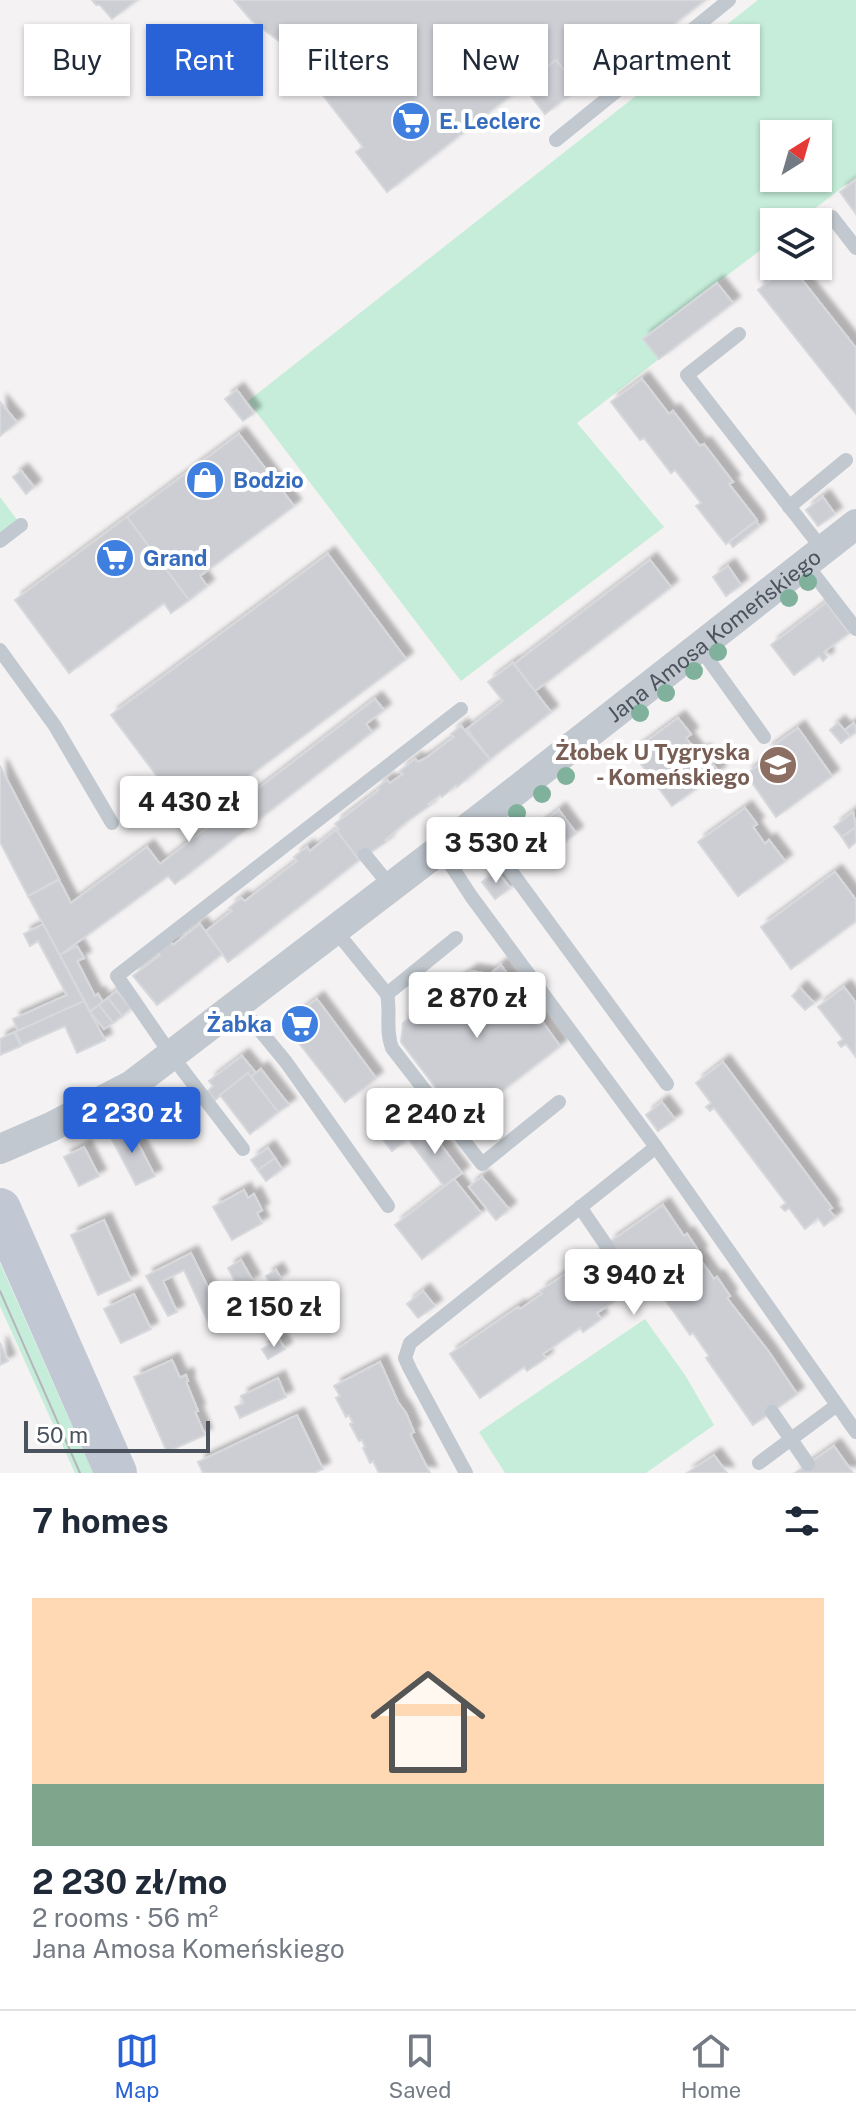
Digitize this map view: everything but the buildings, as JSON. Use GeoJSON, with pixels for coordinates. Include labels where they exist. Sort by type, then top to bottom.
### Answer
{"type":"FeatureCollection","features":[{"type":"Feature","properties":{"kind":"main road"},"geometry":{"type":"LineString","coordinates":[[0,1209],[116,1473]]}},
{"type":"Feature","properties":{"kind":"street","name":"Jana Amosa Komeńskiego"},"geometry":{"type":"LineString","coordinates":[[0,1149],[132,1085],[172,1056],[441,850],[856,524]]}},
{"type":"Feature","properties":{"kind":"lane"},"geometry":{"type":"LineString","coordinates":[[556,140],[729,0]]}},
{"type":"Feature","properties":{"kind":"lane"},"geometry":{"type":"LineString","coordinates":[[832,217],[856,248]]}},
{"type":"Feature","properties":{"kind":"lane"},"geometry":{"type":"LineString","coordinates":[[739,334],[687,375],[789,507],[856,629]]}},
{"type":"Feature","properties":{"kind":"lane"},"geometry":{"type":"LineString","coordinates":[[789,507],[846,460]]}},
{"type":"Feature","properties":{"kind":"lane"},"geometry":{"type":"LineString","coordinates":[[0,541],[21,525]]}},
{"type":"Feature","properties":{"kind":"lane"},"geometry":{"type":"LineString","coordinates":[[700,648],[764,737]]}},
{"type":"Feature","properties":{"kind":"lane"},"geometry":{"type":"LineString","coordinates":[[0,650],[55,726],[112,823]]}},
{"type":"Feature","properties":{"kind":"lane"},"geometry":{"type":"LineString","coordinates":[[243,1149],[172,1056],[117,976],[461,709]]}},
{"type":"Feature","properties":{"kind":"lane"},"geometry":{"type":"LineString","coordinates":[[329,809],[338,822]]}},
{"type":"Feature","properties":{"kind":"lane"},"geometry":{"type":"LineString","coordinates":[[485,815],[509,847],[505,863],[667,1084]]}},
{"type":"Feature","properties":{"kind":"lane"},"geometry":{"type":"LineString","coordinates":[[441,850],[471,896],[656,1147],[856,1432]]}},
{"type":"Feature","properties":{"kind":"lane"},"geometry":{"type":"LineString","coordinates":[[365,855],[392,888]]}},
{"type":"Feature","properties":{"kind":"lane"},"geometry":{"type":"LineString","coordinates":[[335,930],[387,994],[387,1035],[392,1048],[482,1164],[559,1102]]}},
{"type":"Feature","properties":{"kind":"lane"},"geometry":{"type":"LineString","coordinates":[[387,994],[456,938]]}},
{"type":"Feature","properties":{"kind":"lane"},"geometry":{"type":"LineString","coordinates":[[239,1005],[286,1062],[388,1206]]}},
{"type":"Feature","properties":{"kind":"lane"},"geometry":{"type":"LineString","coordinates":[[466,1473],[405,1358],[410,1343],[656,1147]]}},
{"type":"Feature","properties":{"kind":"lane"},"geometry":{"type":"LineString","coordinates":[[580,1207],[608,1248]]}},
{"type":"Feature","properties":{"kind":"lane"},"geometry":{"type":"LineString","coordinates":[[759,1463],[837,1405]]}},
{"type":"Feature","properties":{"kind":"lane"},"geometry":{"type":"LineString","coordinates":[[772,1412],[808,1464]]}},
{"type":"Feature","properties":{"kind":"green space"},"geometry":{"type":"Polygon","coordinates":[[[758,0],[856,0],[856,177],[815,208],[760,208],[760,251],[644,338],[659,359],[577,423],[664,527],[461,681],[248,401],[636,96],[760,96],[760,24],[727,24],[758,0]]]}},
{"type":"Feature","properties":{"kind":"green space"},"geometry":{"type":"Polygon","coordinates":[[[0,497],[21,525],[0,541],[0,497]]]}},
{"type":"Feature","properties":{"kind":"green space"},"geometry":{"type":"Polygon","coordinates":[[[0,1263],[93,1473],[75,1473],[0,1306],[0,1263]]]}},
{"type":"Feature","properties":{"kind":"green space"},"geometry":{"type":"Polygon","coordinates":[[[645,1319],[685,1375],[714,1425],[646,1473],[505,1473],[479,1432],[645,1319]]]}},
{"type":"Feature","properties":{"kind":"tram line"},"geometry":{"type":"LineString","coordinates":[[0,1291],[80,1473]]}},
{"type":"Feature","properties":{"kind":"place","name":"E. Leclerc"},"geometry":{"type":"Point","coordinates":[411,121]}},
{"type":"Feature","properties":{"kind":"place","name":"Bodzio"},"geometry":{"type":"Point","coordinates":[205,480]}},
{"type":"Feature","properties":{"kind":"place","name":"Grand"},"geometry":{"type":"Point","coordinates":[115,558]}},
{"type":"Feature","properties":{"kind":"place","name":"Żłobek U Tygryska - Komeńskiego"},"geometry":{"type":"Point","coordinates":[778,765]}},
{"type":"Feature","properties":{"kind":"place","name":"Żabka"},"geometry":{"type":"Point","coordinates":[300,1024]}}]}
